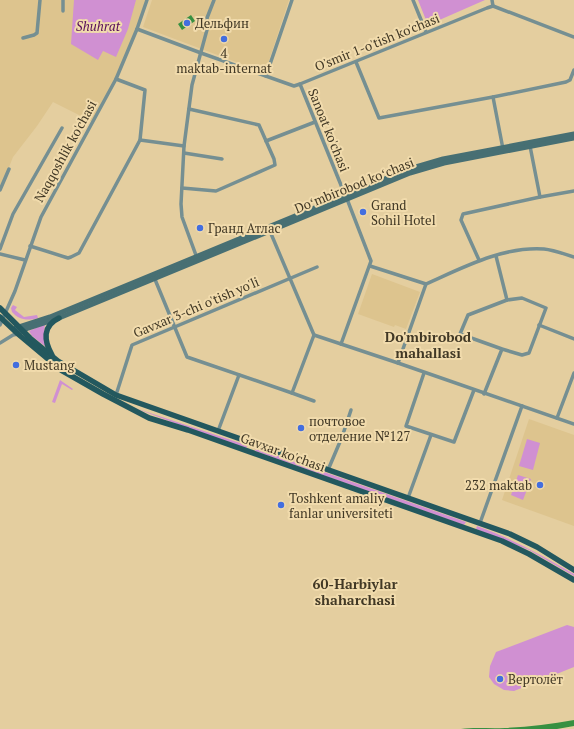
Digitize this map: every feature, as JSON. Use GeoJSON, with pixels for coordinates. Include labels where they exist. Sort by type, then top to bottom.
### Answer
{"type":"FeatureCollection","features":[{"type":"Feature","properties":{"kind":"main road","name":"Doʻmbirobod koʻchasi"},"geometry":{"type":"LineString","coordinates":[[530,145],[574,134]]}},
{"type":"Feature","properties":{"kind":"main road","name":"Doʻmbirobod koʻchasi"},"geometry":{"type":"LineString","coordinates":[[17,331],[59,318],[197,258],[346,197],[422,169],[503,149],[574,138]]}},
{"type":"Feature","properties":{"kind":"main road","name":"Doʻmbirobod koʻchasi"},"geometry":{"type":"LineString","coordinates":[[17,331],[29,323],[50,317],[154,276]]}},
{"type":"Feature","properties":{"kind":"main road","name":"Gavxar ko'chasi"},"geometry":{"type":"LineString","coordinates":[[0,308],[2,318],[61,370],[142,414],[467,529],[516,548],[574,580]]}},
{"type":"Feature","properties":{"kind":"main road"},"geometry":{"type":"LineString","coordinates":[[58,362],[49,348],[46,333],[50,324],[59,318]]}},
{"type":"Feature","properties":{"kind":"main road","name":"Gavxar ko'chasi"},"geometry":{"type":"LineString","coordinates":[[17,331],[58,362],[116,395],[510,534],[524,540],[574,570]]}},
{"type":"Feature","properties":{"kind":"main road"},"geometry":{"type":"LineString","coordinates":[[250,452],[253,443]]}},
{"type":"Feature","properties":{"kind":"main road"},"geometry":{"type":"LineString","coordinates":[[467,529],[472,525],[470,520]]}},
{"type":"Feature","properties":{"kind":"street"},"geometry":{"type":"LineString","coordinates":[[23,38],[37,33],[40,0]]}},
{"type":"Feature","properties":{"kind":"street"},"geometry":{"type":"LineString","coordinates":[[62,12],[63,0]]}},
{"type":"Feature","properties":{"kind":"street","name":"Naqqoshlik ko'chasi"},"geometry":{"type":"LineString","coordinates":[[2,318],[15,291],[24,260],[41,217],[116,79],[137,29],[147,0]]}},
{"type":"Feature","properties":{"kind":"street"},"geometry":{"type":"LineString","coordinates":[[197,258],[181,212],[184,146],[192,85],[208,26],[207,18],[214,0]]}},
{"type":"Feature","properties":{"kind":"street"},"geometry":{"type":"LineString","coordinates":[[266,76],[292,0]]}},
{"type":"Feature","properties":{"kind":"street"},"geometry":{"type":"LineString","coordinates":[[413,0],[426,32]]}},
{"type":"Feature","properties":{"kind":"street"},"geometry":{"type":"LineString","coordinates":[[492,0],[494,6],[574,37]]}},
{"type":"Feature","properties":{"kind":"street","name":"O'smir 1-o'tish ko'chasi"},"geometry":{"type":"LineString","coordinates":[[300,84],[426,32],[494,6]]}},
{"type":"Feature","properties":{"kind":"street","name":"Sanoat ko'chasi"},"geometry":{"type":"LineString","coordinates":[[137,29],[294,86],[300,84],[372,261],[370,266]]}},
{"type":"Feature","properties":{"kind":"street"},"geometry":{"type":"LineString","coordinates":[[356,62],[378,118],[566,82],[570,80],[574,70]]}},
{"type":"Feature","properties":{"kind":"street"},"geometry":{"type":"LineString","coordinates":[[30,246],[68,258],[79,253],[140,140],[145,90],[116,79]]}},
{"type":"Feature","properties":{"kind":"street"},"geometry":{"type":"LineString","coordinates":[[493,97],[503,149]]}},
{"type":"Feature","properties":{"kind":"street"},"geometry":{"type":"LineString","coordinates":[[182,188],[216,191],[275,165],[274,159],[259,125],[189,109]]}},
{"type":"Feature","properties":{"kind":"street"},"geometry":{"type":"LineString","coordinates":[[266,141],[315,122]]}},
{"type":"Feature","properties":{"kind":"street"},"geometry":{"type":"LineString","coordinates":[[0,249],[13,214],[62,128]]}},
{"type":"Feature","properties":{"kind":"street"},"geometry":{"type":"LineString","coordinates":[[140,140],[184,146]]}},
{"type":"Feature","properties":{"kind":"street"},"geometry":{"type":"LineString","coordinates":[[530,145],[540,197]]}},
{"type":"Feature","properties":{"kind":"street"},"geometry":{"type":"LineString","coordinates":[[184,153],[222,159]]}},
{"type":"Feature","properties":{"kind":"street"},"geometry":{"type":"LineString","coordinates":[[0,190],[9,169]]}},
{"type":"Feature","properties":{"kind":"street"},"geometry":{"type":"LineString","coordinates":[[478,260],[462,220],[463,214],[574,191]]}},
{"type":"Feature","properties":{"kind":"street"},"geometry":{"type":"LineString","coordinates":[[269,229],[291,278],[314,336],[292,393]]}},
{"type":"Feature","properties":{"kind":"street"},"geometry":{"type":"LineString","coordinates":[[341,344],[370,266],[426,284],[478,260],[518,251],[545,249],[574,256]]}},
{"type":"Feature","properties":{"kind":"street"},"geometry":{"type":"LineString","coordinates":[[0,254],[24,260]]}},
{"type":"Feature","properties":{"kind":"street"},"geometry":{"type":"LineString","coordinates":[[496,256],[507,300]]}},
{"type":"Feature","properties":{"kind":"street","name":"Gavxar 3-chi o'tish yo'li"},"geometry":{"type":"LineString","coordinates":[[116,395],[132,345],[317,267]]}},
{"type":"Feature","properties":{"kind":"street"},"geometry":{"type":"LineString","coordinates":[[154,276],[187,357],[314,401]]}},
{"type":"Feature","properties":{"kind":"street"},"geometry":{"type":"LineString","coordinates":[[398,363],[426,284]]}},
{"type":"Feature","properties":{"kind":"street"},"geometry":{"type":"LineString","coordinates":[[522,298],[546,308],[539,325],[527,354],[522,355],[460,334],[468,315],[507,300],[522,298]]}},
{"type":"Feature","properties":{"kind":"street"},"geometry":{"type":"LineString","coordinates":[[539,325],[574,339]]}},
{"type":"Feature","properties":{"kind":"street"},"geometry":{"type":"LineString","coordinates":[[0,343],[17,331]]}},
{"type":"Feature","properties":{"kind":"street"},"geometry":{"type":"LineString","coordinates":[[314,336],[398,363],[574,424]]}},
{"type":"Feature","properties":{"kind":"street"},"geometry":{"type":"LineString","coordinates":[[484,394],[502,349]]}},
{"type":"Feature","properties":{"kind":"street"},"geometry":{"type":"LineString","coordinates":[[424,373],[406,426],[431,435],[454,442],[474,390]]}},
{"type":"Feature","properties":{"kind":"street"},"geometry":{"type":"LineString","coordinates":[[557,418],[574,373]]}},
{"type":"Feature","properties":{"kind":"street"},"geometry":{"type":"LineString","coordinates":[[218,431],[239,375]]}},
{"type":"Feature","properties":{"kind":"street"},"geometry":{"type":"LineString","coordinates":[[480,523],[522,406]]}},
{"type":"Feature","properties":{"kind":"street"},"geometry":{"type":"LineString","coordinates":[[328,470],[342,437],[351,410]]}},
{"type":"Feature","properties":{"kind":"street"},"geometry":{"type":"LineString","coordinates":[[408,498],[431,435]]}},
{"type":"Feature","properties":{"kind":"shaded area"},"geometry":{"type":"Polygon","coordinates":[[[0,0],[147,0],[116,79],[93,122],[53,102],[13,157],[0,190],[0,0]]]}},
{"type":"Feature","properties":{"kind":"shaded area","name":"4 maktab-internat"},"geometry":{"type":"Polygon","coordinates":[[[152,0],[289,0],[265,73],[143,27],[152,0]]]}},
{"type":"Feature","properties":{"kind":"shaded area","name":"Дельфин"},"geometry":{"type":"Polygon","coordinates":[[[191,15],[195,21],[182,30],[178,24],[191,15]]]}},
{"type":"Feature","properties":{"kind":"shaded area"},"geometry":{"type":"Polygon","coordinates":[[[372,274],[420,292],[406,329],[395,325],[394,327],[358,314],[372,274]]]}},
{"type":"Feature","properties":{"kind":"shaded area","name":"232 maktab"},"geometry":{"type":"Polygon","coordinates":[[[529,419],[574,435],[574,526],[502,500],[529,419]]]}},
{"type":"Feature","properties":{"kind":"shaded area"},"geometry":{"type":"Polygon","coordinates":[[[574,720],[574,726],[557,729],[461,729],[522,727],[574,720]]]}},
{"type":"Feature","properties":{"kind":"green space","name":"Shuhrat"},"geometry":{"type":"Polygon","coordinates":[[[74,0],[136,0],[128,29],[116,57],[103,51],[98,60],[71,44],[74,0]]]}},
{"type":"Feature","properties":{"kind":"green space"},"geometry":{"type":"Polygon","coordinates":[[[418,0],[485,0],[428,25],[418,0]]]}},
{"type":"Feature","properties":{"kind":"green space"},"geometry":{"type":"Polygon","coordinates":[[[13,305],[17,307],[15,310],[24,317],[37,315],[38,318],[27,320],[17,317],[12,312],[11,308],[13,305]]]}},
{"type":"Feature","properties":{"kind":"green space"},"geometry":{"type":"Polygon","coordinates":[[[45,324],[44,332],[46,347],[32,336],[29,331],[45,324]]]}},
{"type":"Feature","properties":{"kind":"green space"},"geometry":{"type":"Polygon","coordinates":[[[60,380],[73,389],[72,390],[62,384],[55,403],[52,402],[60,380]]]}},
{"type":"Feature","properties":{"kind":"green space"},"geometry":{"type":"Polygon","coordinates":[[[135,408],[246,445],[247,447],[246,448],[190,429],[135,408]]]}},
{"type":"Feature","properties":{"kind":"green space"},"geometry":{"type":"Polygon","coordinates":[[[527,439],[540,443],[533,470],[519,466],[527,439]]]}},
{"type":"Feature","properties":{"kind":"green space"},"geometry":{"type":"Polygon","coordinates":[[[256,448],[466,522],[464,525],[255,451],[256,448]]]}},
{"type":"Feature","properties":{"kind":"green space"},"geometry":{"type":"Polygon","coordinates":[[[518,475],[531,479],[523,500],[511,495],[518,475]]]}},
{"type":"Feature","properties":{"kind":"green space"},"geometry":{"type":"Polygon","coordinates":[[[477,526],[503,536],[527,548],[574,574],[574,576],[529,550],[476,529],[477,526]]]}},
{"type":"Feature","properties":{"kind":"green space"},"geometry":{"type":"Polygon","coordinates":[[[567,625],[574,627],[574,667],[514,691],[504,690],[494,684],[489,677],[490,666],[496,652],[567,625]]]}},
{"type":"Feature","properties":{"kind":"place","name":"Дельфин"},"geometry":{"type":"Point","coordinates":[187,23]}},
{"type":"Feature","properties":{"kind":"place","name":"4 maktab-internat"},"geometry":{"type":"Point","coordinates":[224,39]}},
{"type":"Feature","properties":{"kind":"place","name":"Grand Sohil Hotel"},"geometry":{"type":"Point","coordinates":[363,212]}},
{"type":"Feature","properties":{"kind":"place","name":"Гранд Атлас"},"geometry":{"type":"Point","coordinates":[200,228]}},
{"type":"Feature","properties":{"kind":"place","name":"Mustang"},"geometry":{"type":"Point","coordinates":[16,365]}},
{"type":"Feature","properties":{"kind":"place","name":"почтовое отделение №127"},"geometry":{"type":"Point","coordinates":[301,428]}},
{"type":"Feature","properties":{"kind":"place","name":"232 maktab"},"geometry":{"type":"Point","coordinates":[540,485]}},
{"type":"Feature","properties":{"kind":"place","name":"Toshkent amaliy fanlar universiteti"},"geometry":{"type":"Point","coordinates":[281,505]}},
{"type":"Feature","properties":{"kind":"place","name":"Вертолёт"},"geometry":{"type":"Point","coordinates":[500,679]}},
{"type":"Feature","properties":{"kind":"district","name":"Do'mbirobod mahallasi"},"geometry":{"type":"Point","coordinates":[428,344]}},
{"type":"Feature","properties":{"kind":"district","name":"60-Harbiylar shaharchasi"},"geometry":{"type":"Point","coordinates":[355,592]}}]}
